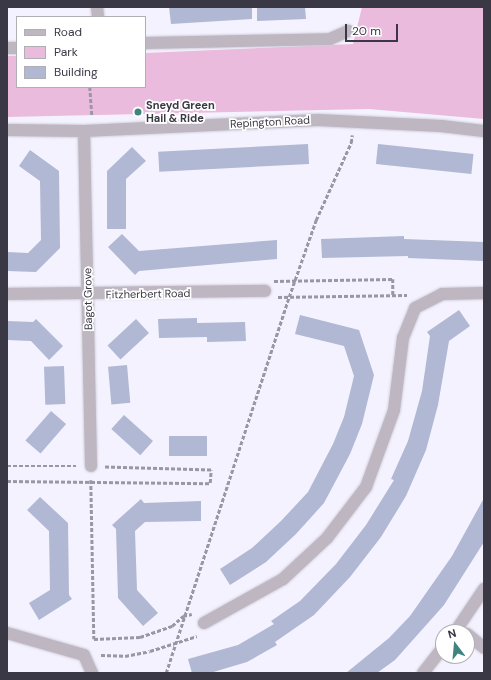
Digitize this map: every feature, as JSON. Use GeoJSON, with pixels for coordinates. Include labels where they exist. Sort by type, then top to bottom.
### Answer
{"type":"FeatureCollection","features":[{"type":"Feature","properties":{"kind":"street"},"geometry":{"type":"LineString","coordinates":[[146,43],[330,39],[348,31]]}},
{"type":"Feature","properties":{"kind":"street","name":"Repington Road"},"geometry":{"type":"LineString","coordinates":[[7,130],[88,131],[318,120],[441,126],[484,131]]}},
{"type":"Feature","properties":{"kind":"street","name":"Bagot Grove"},"geometry":{"type":"LineString","coordinates":[[88,131],[91,466]]}},
{"type":"Feature","properties":{"kind":"street","name":"Fitzherbert Road"},"geometry":{"type":"LineString","coordinates":[[7,294],[89,295],[265,291]]}},
{"type":"Feature","properties":{"kind":"street"},"geometry":{"type":"LineString","coordinates":[[204,623],[283,579],[327,538],[366,486],[394,410],[403,338],[415,308],[442,294],[484,293]]}},
{"type":"Feature","properties":{"kind":"street"},"geometry":{"type":"LineString","coordinates":[[465,624],[484,589]]}},
{"type":"Feature","properties":{"kind":"street"},"geometry":{"type":"LineString","coordinates":[[7,633],[84,655],[92,673]]}},
{"type":"Feature","properties":{"kind":"street"},"geometry":{"type":"LineString","coordinates":[[475,641],[484,648]]}},
{"type":"Feature","properties":{"kind":"street"},"geometry":{"type":"LineString","coordinates":[[423,673],[435,657]]}},
{"type":"Feature","properties":{"kind":"path"},"geometry":{"type":"LineString","coordinates":[[88,131],[90,88]]}},
{"type":"Feature","properties":{"kind":"path"},"geometry":{"type":"LineString","coordinates":[[166,673],[183,616],[289,297],[316,220],[351,143],[354,122]]}},
{"type":"Feature","properties":{"kind":"path"},"geometry":{"type":"LineString","coordinates":[[393,296],[393,279],[264,281],[265,297],[393,296],[414,295]]}},
{"type":"Feature","properties":{"kind":"path"},"geometry":{"type":"LineString","coordinates":[[7,466],[91,466],[211,470],[210,484],[7,481]]}},
{"type":"Feature","properties":{"kind":"path"},"geometry":{"type":"LineString","coordinates":[[84,655],[125,656],[150,651],[207,633],[200,612],[183,616],[172,626],[140,637],[94,639],[91,466]]}},
{"type":"Feature","properties":{"kind":"green space"},"geometry":{"type":"Polygon","coordinates":[[[362,7],[484,7],[484,119],[369,109],[7,117],[7,56],[16,56],[16,88],[146,88],[146,53],[353,44],[362,7]]]}},
{"type":"Feature","properties":{"kind":"building"},"geometry":{"type":"Polygon","coordinates":[[[169,7],[252,7],[252,19],[171,24],[169,7]]]}},
{"type":"Feature","properties":{"kind":"building"},"geometry":{"type":"Polygon","coordinates":[[[257,7],[305,7],[306,19],[257,21],[257,7]]]}},
{"type":"Feature","properties":{"kind":"building"},"geometry":{"type":"Polygon","coordinates":[[[308,144],[309,164],[159,172],[158,152],[308,144]]]}},
{"type":"Feature","properties":{"kind":"building"},"geometry":{"type":"Polygon","coordinates":[[[378,144],[473,154],[471,174],[376,164],[378,144]]]}},
{"type":"Feature","properties":{"kind":"building"},"geometry":{"type":"Polygon","coordinates":[[[132,147],[146,161],[126,179],[126,229],[107,229],[107,171],[132,147]]]}},
{"type":"Feature","properties":{"kind":"building"},"geometry":{"type":"Polygon","coordinates":[[[30,150],[59,171],[60,248],[36,272],[7,271],[7,252],[28,253],[41,240],[40,181],[19,166],[30,150]]]}},
{"type":"Feature","properties":{"kind":"building"},"geometry":{"type":"Polygon","coordinates":[[[122,234],[139,251],[277,240],[277,259],[139,271],[135,275],[108,247],[122,234]]]}},
{"type":"Feature","properties":{"kind":"building"},"geometry":{"type":"Polygon","coordinates":[[[404,236],[404,239],[484,242],[484,261],[408,258],[408,256],[322,258],[321,239],[404,236]]]}},
{"type":"Feature","properties":{"kind":"building"},"geometry":{"type":"Polygon","coordinates":[[[459,310],[470,326],[449,341],[438,405],[426,450],[406,496],[381,537],[350,577],[314,615],[275,642],[277,645],[247,662],[210,673],[192,673],[188,659],[238,645],[274,624],[271,621],[300,601],[336,564],[366,525],[394,480],[391,479],[408,441],[422,391],[430,336],[427,332],[459,310]]]}},
{"type":"Feature","properties":{"kind":"building"},"geometry":{"type":"Polygon","coordinates":[[[300,315],[359,330],[374,375],[362,424],[350,454],[324,503],[296,534],[266,562],[230,585],[220,569],[252,548],[281,521],[308,492],[333,444],[344,417],[354,376],[344,346],[295,334],[300,315]]]}},
{"type":"Feature","properties":{"kind":"building"},"geometry":{"type":"Polygon","coordinates":[[[197,318],[197,323],[245,322],[246,341],[207,342],[207,337],[159,338],[158,319],[197,318]]]}},
{"type":"Feature","properties":{"kind":"building"},"geometry":{"type":"Polygon","coordinates":[[[36,319],[63,346],[49,360],[31,341],[7,340],[7,321],[33,322],[36,319]]]}},
{"type":"Feature","properties":{"kind":"building"},"geometry":{"type":"Polygon","coordinates":[[[136,319],[149,333],[120,359],[107,346],[136,319]]]}},
{"type":"Feature","properties":{"kind":"building"},"geometry":{"type":"Polygon","coordinates":[[[127,365],[130,403],[111,405],[108,367],[127,365]]]}},
{"type":"Feature","properties":{"kind":"building"},"geometry":{"type":"Polygon","coordinates":[[[64,366],[65,404],[45,405],[44,367],[64,366]]]}},
{"type":"Feature","properties":{"kind":"building"},"geometry":{"type":"Polygon","coordinates":[[[51,411],[66,424],[41,454],[25,440],[51,411]]]}},
{"type":"Feature","properties":{"kind":"building"},"geometry":{"type":"Polygon","coordinates":[[[124,415],[153,441],[140,455],[111,429],[124,415]]]}},
{"type":"Feature","properties":{"kind":"building"},"geometry":{"type":"Polygon","coordinates":[[[169,436],[207,436],[207,456],[169,456],[169,436]]]}},
{"type":"Feature","properties":{"kind":"building"},"geometry":{"type":"Polygon","coordinates":[[[40,497],[68,523],[69,595],[72,599],[39,620],[29,603],[50,590],[49,531],[27,510],[40,497]]]}},
{"type":"Feature","properties":{"kind":"building"},"geometry":{"type":"Polygon","coordinates":[[[484,498],[484,542],[444,605],[395,660],[377,673],[346,673],[389,638],[410,616],[452,556],[484,498]]]}},
{"type":"Feature","properties":{"kind":"building"},"geometry":{"type":"Polygon","coordinates":[[[141,499],[144,503],[201,501],[201,521],[145,522],[135,531],[137,590],[158,613],[143,626],[118,598],[116,529],[112,525],[141,499]]]}},
{"type":"Feature","properties":{"kind":"place","name":"Sneyd Green Hail & Ride"},"geometry":{"type":"Point","coordinates":[138,112]}}]}
